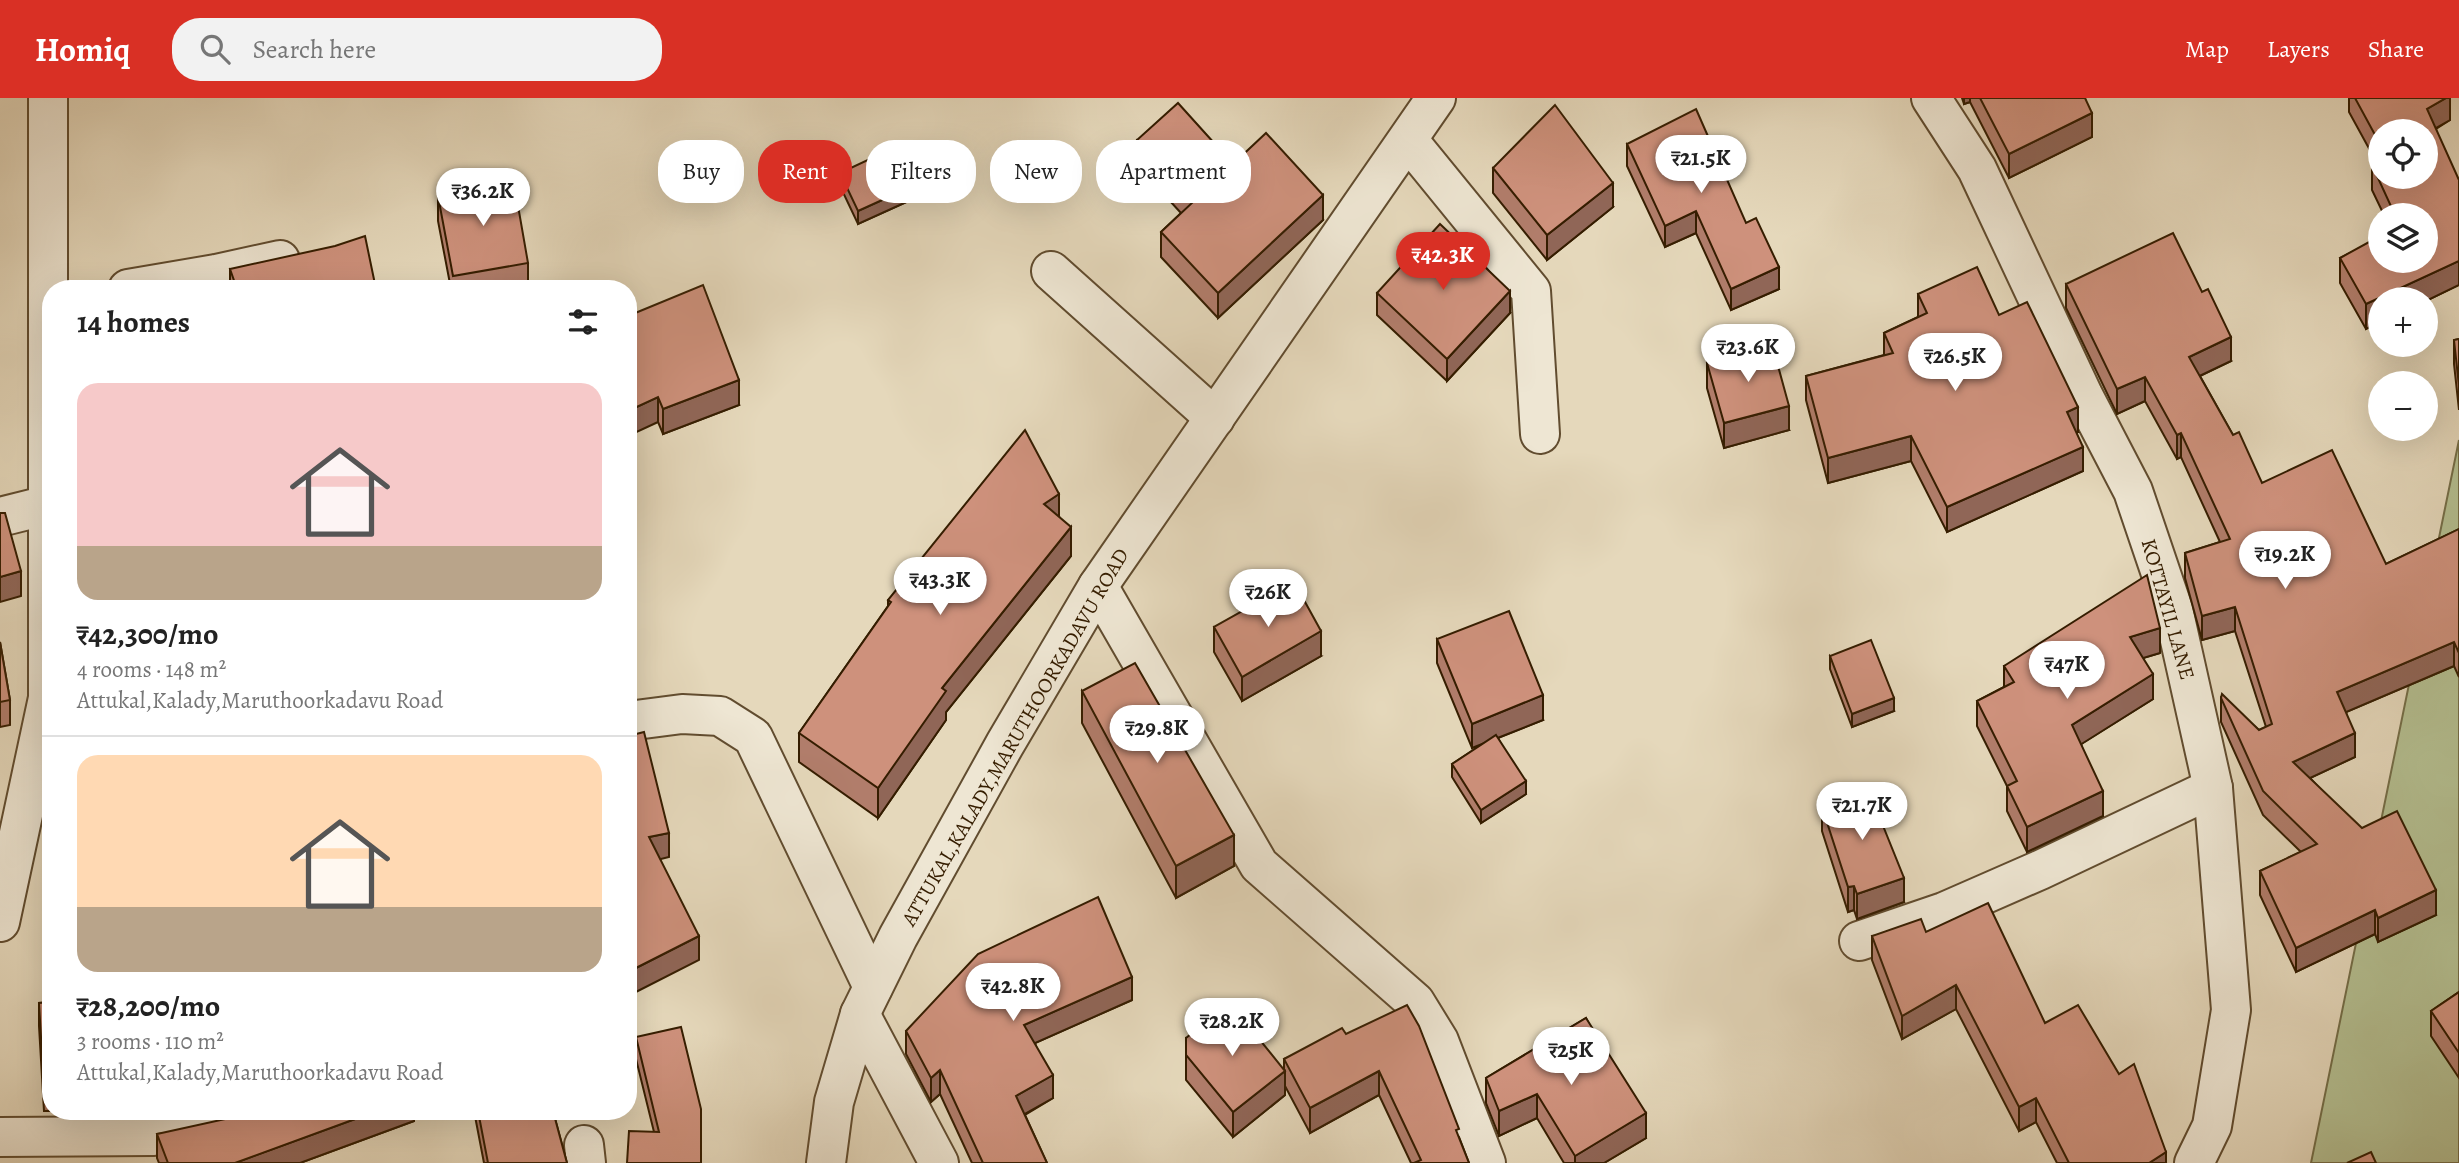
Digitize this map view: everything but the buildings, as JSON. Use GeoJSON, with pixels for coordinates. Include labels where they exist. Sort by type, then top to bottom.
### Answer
{"type":"FeatureCollection","features":[{"type":"Feature","properties":{"kind":"street"},"geometry":{"type":"LineString","coordinates":[[48,98],[49,280]]}},
{"type":"Feature","properties":{"kind":"street","name":"ATTUKAL,KALADY,MARUTHOORKADAVU ROAD"},"geometry":{"type":"LineString","coordinates":[[826,1163],[834,1102],[866,1001],[898,937],[1005,744],[1098,586],[1436,98]]}},
{"type":"Feature","properties":{"kind":"street","name":"KOTTAYIL LANE"},"geometry":{"type":"LineString","coordinates":[[1931,98],[1977,169],[2083,396],[2133,491],[2173,609],[2213,788],[2231,1010],[2212,1126],[2194,1163]]}},
{"type":"Feature","properties":{"kind":"street"},"geometry":{"type":"LineString","coordinates":[[1408,140],[1531,291],[1540,434]]}},
{"type":"Feature","properties":{"kind":"street"},"geometry":{"type":"LineString","coordinates":[[181,280],[317,252]]}},
{"type":"Feature","properties":{"kind":"street"},"geometry":{"type":"LineString","coordinates":[[1051,271],[1215,418]]}},
{"type":"Feature","properties":{"kind":"street"},"geometry":{"type":"LineString","coordinates":[[0,517],[42,506]]}},
{"type":"Feature","properties":{"kind":"street"},"geometry":{"type":"LineString","coordinates":[[1098,586],[1259,864],[1415,1002],[1439,1041],[1486,1163]]}},
{"type":"Feature","properties":{"kind":"street"},"geometry":{"type":"LineString","coordinates":[[637,720],[682,715],[720,716],[753,737],[939,1163]]}},
{"type":"Feature","properties":{"kind":"street"},"geometry":{"type":"LineString","coordinates":[[1,915],[42,730]]}},
{"type":"Feature","properties":{"kind":"street"},"geometry":{"type":"LineString","coordinates":[[1859,941],[1944,912],[2213,788]]}},
{"type":"Feature","properties":{"kind":"street"},"geometry":{"type":"LineString","coordinates":[[0,1137],[154,1136],[228,1120]]}},
{"type":"Feature","properties":{"kind":"green space"},"geometry":{"type":"Polygon","coordinates":[[[2459,440],[2459,1163],[2311,1163],[2459,440]]]}}]}
